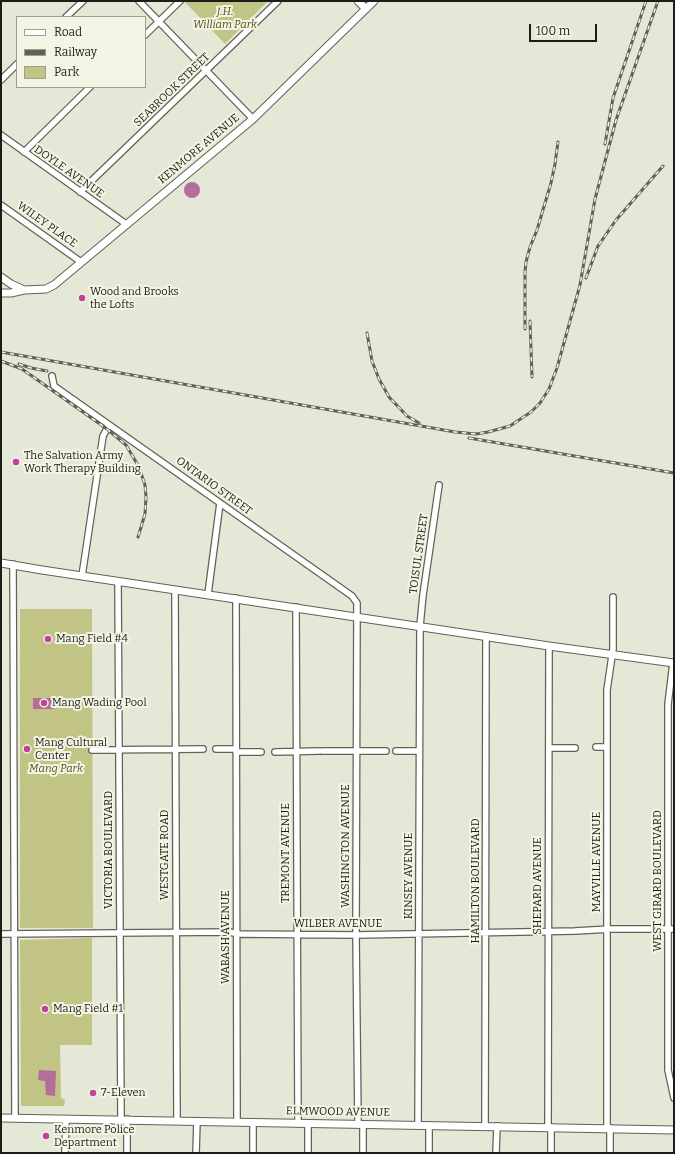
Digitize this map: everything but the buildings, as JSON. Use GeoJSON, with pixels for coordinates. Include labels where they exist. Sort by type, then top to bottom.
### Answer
{"type":"FeatureCollection","features":[{"type":"Feature","properties":{"kind":"street"},"geometry":{"type":"LineString","coordinates":[[67,16],[83,1]]}},
{"type":"Feature","properties":{"kind":"street"},"geometry":{"type":"LineString","coordinates":[[138,1],[253,119]]}},
{"type":"Feature","properties":{"kind":"street"},"geometry":{"type":"LineString","coordinates":[[146,34],[180,1]]}},
{"type":"Feature","properties":{"kind":"street","name":"SEABROOK STREET"},"geometry":{"type":"LineString","coordinates":[[80,192],[278,1]]}},
{"type":"Feature","properties":{"kind":"street"},"geometry":{"type":"LineString","coordinates":[[358,1],[366,9]]}},
{"type":"Feature","properties":{"kind":"street","name":"KENMORE AVENUE"},"geometry":{"type":"LineString","coordinates":[[1,292],[12,293],[24,290],[46,289],[54,285],[253,119],[374,1]]}},
{"type":"Feature","properties":{"kind":"street"},"geometry":{"type":"LineString","coordinates":[[1,80],[16,65]]}},
{"type":"Feature","properties":{"kind":"street"},"geometry":{"type":"LineString","coordinates":[[24,152],[89,88]]}},
{"type":"Feature","properties":{"kind":"street","name":"DOYLE AVENUE"},"geometry":{"type":"LineString","coordinates":[[1,136],[126,224]]}},
{"type":"Feature","properties":{"kind":"street","name":"WILEY PLACE"},"geometry":{"type":"LineString","coordinates":[[1,205],[81,262]]}},
{"type":"Feature","properties":{"kind":"street"},"geometry":{"type":"LineString","coordinates":[[1,277],[24,290]]}},
{"type":"Feature","properties":{"kind":"street","name":"ONTARIO STREET"},"geometry":{"type":"LineString","coordinates":[[52,376],[54,386],[352,596],[357,603],[356,616]]}},
{"type":"Feature","properties":{"kind":"street"},"geometry":{"type":"LineString","coordinates":[[82,576],[103,436],[109,425]]}},
{"type":"Feature","properties":{"kind":"street","name":"TOISUL STREET"},"geometry":{"type":"LineString","coordinates":[[420,626],[439,485]]}},
{"type":"Feature","properties":{"kind":"street"},"geometry":{"type":"LineString","coordinates":[[208,594],[220,503]]}},
{"type":"Feature","properties":{"kind":"street"},"geometry":{"type":"LineString","coordinates":[[1,563],[550,646],[674,663]]}},
{"type":"Feature","properties":{"kind":"street"},"geometry":{"type":"LineString","coordinates":[[13,564],[15,1118]]}},
{"type":"Feature","properties":{"kind":"street","name":"VICTORIA BOULEVARD"},"geometry":{"type":"LineString","coordinates":[[118,581],[119,933],[124,1119],[127,1153]]}},
{"type":"Feature","properties":{"kind":"street","name":"WESTGATE ROAD"},"geometry":{"type":"LineString","coordinates":[[175,590],[177,1120]]}},
{"type":"Feature","properties":{"kind":"street","name":"MAYVILLE AVENUE"},"geometry":{"type":"LineString","coordinates":[[610,1153],[608,1128],[607,690],[612,654],[613,597]]}},
{"type":"Feature","properties":{"kind":"street","name":"WABASH AVENUE"},"geometry":{"type":"LineString","coordinates":[[236,598],[237,1122]]}},
{"type":"Feature","properties":{"kind":"street","name":"TREMONT AVENUE"},"geometry":{"type":"LineString","coordinates":[[296,607],[296,934],[298,1123]]}},
{"type":"Feature","properties":{"kind":"street","name":"WASHINGTON AVENUE"},"geometry":{"type":"LineString","coordinates":[[356,616],[356,935],[360,1124],[363,1153]]}},
{"type":"Feature","properties":{"kind":"street","name":"KINSEY AVENUE"},"geometry":{"type":"LineString","coordinates":[[418,1125],[420,626]]}},
{"type":"Feature","properties":{"kind":"street","name":"HAMILTON BOULEVARD"},"geometry":{"type":"LineString","coordinates":[[485,1126],[486,636]]}},
{"type":"Feature","properties":{"kind":"street","name":"SHEPARD AVENUE"},"geometry":{"type":"LineString","coordinates":[[550,646],[548,932],[549,1127],[551,1153]]}},
{"type":"Feature","properties":{"kind":"street","name":"WEST GIRARD BOULEVARD"},"geometry":{"type":"LineString","coordinates":[[674,663],[668,704],[671,929],[668,1070],[674,1098]]}},
{"type":"Feature","properties":{"kind":"street"},"geometry":{"type":"LineString","coordinates":[[596,747],[607,747]]}},
{"type":"Feature","properties":{"kind":"street"},"geometry":{"type":"LineString","coordinates":[[549,748],[575,748]]}},
{"type":"Feature","properties":{"kind":"street"},"geometry":{"type":"LineString","coordinates":[[92,750],[203,749]]}},
{"type":"Feature","properties":{"kind":"street"},"geometry":{"type":"LineString","coordinates":[[216,749],[261,752]]}},
{"type":"Feature","properties":{"kind":"street"},"geometry":{"type":"LineString","coordinates":[[275,752],[386,751]]}},
{"type":"Feature","properties":{"kind":"street"},"geometry":{"type":"LineString","coordinates":[[396,751],[419,751]]}},
{"type":"Feature","properties":{"kind":"street","name":"WILBER AVENUE"},"geometry":{"type":"LineString","coordinates":[[1,934],[229,932],[356,935],[671,929]]}},
{"type":"Feature","properties":{"kind":"street","name":"ELMWOOD AVENUE"},"geometry":{"type":"LineString","coordinates":[[1,1118],[197,1120],[674,1130]]}},
{"type":"Feature","properties":{"kind":"street"},"geometry":{"type":"LineString","coordinates":[[65,1153],[66,1119]]}},
{"type":"Feature","properties":{"kind":"street"},"geometry":{"type":"LineString","coordinates":[[196,1153],[197,1120]]}},
{"type":"Feature","properties":{"kind":"street"},"geometry":{"type":"LineString","coordinates":[[253,1122],[253,1153]]}},
{"type":"Feature","properties":{"kind":"street"},"geometry":{"type":"LineString","coordinates":[[308,1123],[308,1153]]}},
{"type":"Feature","properties":{"kind":"street"},"geometry":{"type":"LineString","coordinates":[[429,1125],[429,1153]]}},
{"type":"Feature","properties":{"kind":"street"},"geometry":{"type":"LineString","coordinates":[[496,1153],[497,1126]]}},
{"type":"Feature","properties":{"kind":"green space","name":"J.H. William Park"},"geometry":{"type":"Polygon","coordinates":[[[184,1],[268,1],[225,44],[184,1]]]}},
{"type":"Feature","properties":{"kind":"green space","name":"Mang Park"},"geometry":{"type":"Polygon","coordinates":[[[20,609],[92,609],[93,928],[20,928],[20,609]]]}},
{"type":"Feature","properties":{"kind":"green space"},"geometry":{"type":"Polygon","coordinates":[[[92,938],[92,1045],[60,1045],[61,1098],[65,1100],[64,1106],[21,1106],[20,940],[92,938]]]}},
{"type":"Feature","properties":{"kind":"shaded area"},"geometry":{"type":"Polygon","coordinates":[[[189,182],[195,182],[200,187],[198,196],[195,198],[189,198],[184,193],[184,187],[189,182]]]}},
{"type":"Feature","properties":{"kind":"shaded area","name":"Mang Wading Pool"},"geometry":{"type":"Polygon","coordinates":[[[33,698],[54,698],[54,709],[33,709],[33,698]]]}},
{"type":"Feature","properties":{"kind":"shaded area"},"geometry":{"type":"Polygon","coordinates":[[[39,1070],[56,1071],[55,1096],[46,1095],[45,1081],[38,1080],[39,1070]]]}},
{"type":"Feature","properties":{"kind":"railway"},"geometry":{"type":"LineString","coordinates":[[605,144],[613,98],[646,1]]}},
{"type":"Feature","properties":{"kind":"railway"},"geometry":{"type":"LineString","coordinates":[[1,352],[455,432],[476,434],[510,426],[531,412],[540,403],[549,389],[557,368],[580,285],[595,199],[616,120],[658,1]]}},
{"type":"Feature","properties":{"kind":"railway"},"geometry":{"type":"LineString","coordinates":[[525,329],[526,262],[551,183],[558,142]]}},
{"type":"Feature","properties":{"kind":"railway"},"geometry":{"type":"LineString","coordinates":[[586,278],[598,246],[616,220],[663,166]]}},
{"type":"Feature","properties":{"kind":"railway"},"geometry":{"type":"LineString","coordinates":[[530,321],[532,377]]}},
{"type":"Feature","properties":{"kind":"railway"},"geometry":{"type":"LineString","coordinates":[[367,333],[372,361],[379,379],[389,397],[407,416],[419,423]]}},
{"type":"Feature","properties":{"kind":"railway"},"geometry":{"type":"LineString","coordinates":[[1,361],[22,369],[107,429],[126,445],[139,467],[145,485],[145,514],[138,537]]}},
{"type":"Feature","properties":{"kind":"railway"},"geometry":{"type":"LineString","coordinates":[[19,364],[47,371]]}},
{"type":"Feature","properties":{"kind":"railway"},"geometry":{"type":"LineString","coordinates":[[469,438],[674,473]]}},
{"type":"Feature","properties":{"kind":"place","name":"Wood and Brooks the Lofts"},"geometry":{"type":"Point","coordinates":[82,298]}},
{"type":"Feature","properties":{"kind":"place","name":"The Salvation Army Work Therapy Building"},"geometry":{"type":"Point","coordinates":[16,462]}},
{"type":"Feature","properties":{"kind":"place","name":"Mang Field #4"},"geometry":{"type":"Point","coordinates":[48,639]}},
{"type":"Feature","properties":{"kind":"place","name":"Mang Wading Pool"},"geometry":{"type":"Point","coordinates":[44,703]}},
{"type":"Feature","properties":{"kind":"place","name":"Mang Cultural Center"},"geometry":{"type":"Point","coordinates":[27,749]}},
{"type":"Feature","properties":{"kind":"place","name":"Mang Field #1"},"geometry":{"type":"Point","coordinates":[45,1009]}},
{"type":"Feature","properties":{"kind":"place","name":"7-Eleven"},"geometry":{"type":"Point","coordinates":[93,1093]}},
{"type":"Feature","properties":{"kind":"place","name":"Kenmore Police Department"},"geometry":{"type":"Point","coordinates":[46,1136]}}]}
